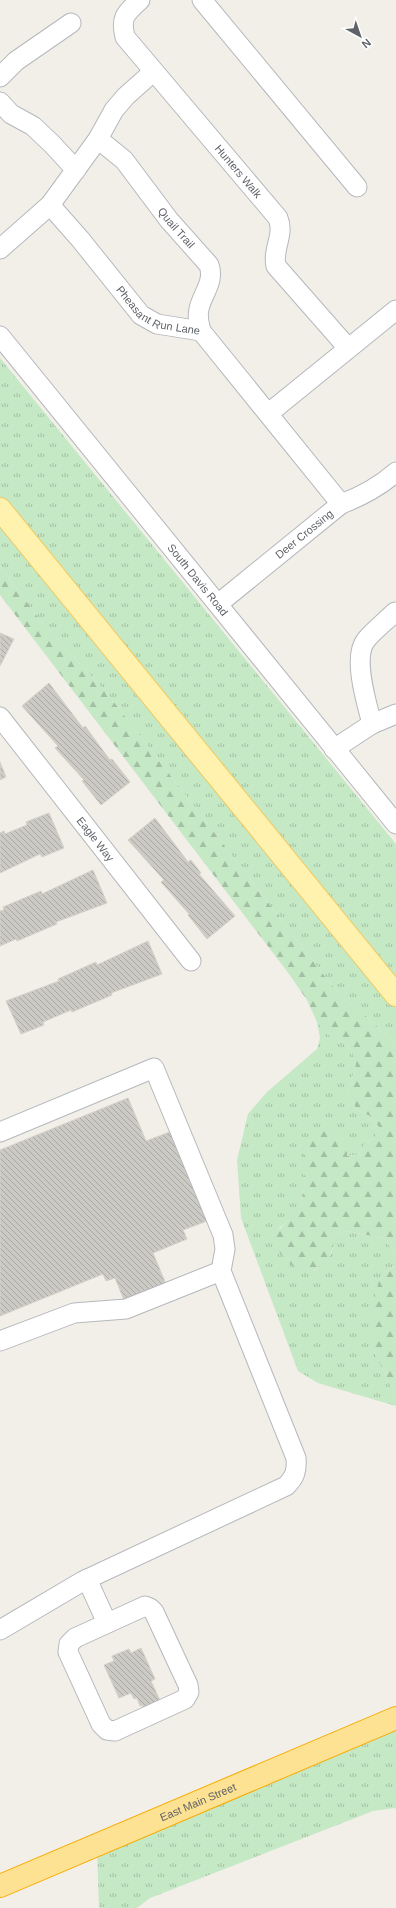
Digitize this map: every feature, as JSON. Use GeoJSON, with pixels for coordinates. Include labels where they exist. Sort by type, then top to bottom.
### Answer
{"type":"FeatureCollection","features":[{"type":"Feature","properties":{"kind":"highway","name":"East Main Street"},"geometry":{"type":"LineString","coordinates":[[0,1886],[396,1718]]}},
{"type":"Feature","properties":{"kind":"main road"},"geometry":{"type":"LineString","coordinates":[[0,509],[396,995]]}},
{"type":"Feature","properties":{"kind":"street","name":"Hunters Walk"},"geometry":{"type":"LineString","coordinates":[[140,0],[125,14],[122,25],[124,37],[278,218],[281,229],[275,258],[276,266],[348,348]]}},
{"type":"Feature","properties":{"kind":"street"},"geometry":{"type":"LineString","coordinates":[[202,0],[357,187]]}},
{"type":"Feature","properties":{"kind":"street"},"geometry":{"type":"LineString","coordinates":[[0,78],[16,61],[71,23]]}},
{"type":"Feature","properties":{"kind":"street"},"geometry":{"type":"LineString","coordinates":[[0,249],[50,205],[98,139],[114,110],[126,96],[153,72]]}},
{"type":"Feature","properties":{"kind":"street"},"geometry":{"type":"LineString","coordinates":[[0,102],[11,114],[33,126],[76,170]]}},
{"type":"Feature","properties":{"kind":"street","name":"Quail Trail"},"geometry":{"type":"LineString","coordinates":[[98,139],[124,160],[169,220],[209,265],[211,273],[210,281],[199,308],[198,318],[201,331]]}},
{"type":"Feature","properties":{"kind":"street","name":"Pheasant Run Lane"},"geometry":{"type":"LineString","coordinates":[[50,205],[80,239],[141,315],[157,324],[201,331],[269,413],[341,504]]}},
{"type":"Feature","properties":{"kind":"street"},"geometry":{"type":"LineString","coordinates":[[269,413],[396,310]]}},
{"type":"Feature","properties":{"kind":"street","name":"South Davis Road"},"geometry":{"type":"LineString","coordinates":[[0,336],[396,824]]}},
{"type":"Feature","properties":{"kind":"street","name":"Deer Crossing"},"geometry":{"type":"LineString","coordinates":[[218,604],[341,504],[362,496],[380,486],[396,472]]}},
{"type":"Feature","properties":{"kind":"street"},"geometry":{"type":"LineString","coordinates":[[372,724],[362,676],[362,648],[365,640],[395,612]]}},
{"type":"Feature","properties":{"kind":"street"},"geometry":{"type":"LineString","coordinates":[[334,749],[372,724],[396,714]]}},
{"type":"Feature","properties":{"kind":"street","name":"Eagle Way"},"geometry":{"type":"LineString","coordinates":[[0,717],[191,961]]}},
{"type":"Feature","properties":{"kind":"street"},"geometry":{"type":"LineString","coordinates":[[0,1132],[154,1068],[223,1235],[225,1249],[221,1271],[296,1458],[297,1471],[293,1479],[286,1486],[87,1579],[0,1630]]}},
{"type":"Feature","properties":{"kind":"street"},"geometry":{"type":"LineString","coordinates":[[0,1341],[74,1313],[126,1309],[221,1271]]}},
{"type":"Feature","properties":{"kind":"street"},"geometry":{"type":"LineString","coordinates":[[87,1579],[107,1623]]}},
{"type":"Feature","properties":{"kind":"street"},"geometry":{"type":"LineString","coordinates":[[145,1606],[150,1608],[154,1612],[188,1685],[189,1692],[185,1699],[115,1731],[107,1730],[101,1724],[68,1652],[69,1644],[75,1638],[107,1623],[145,1606]]}},
{"type":"Feature","properties":{"kind":"green space"},"geometry":{"type":"Polygon","coordinates":[[[0,358],[396,844],[396,989],[0,503],[0,358]]]}},
{"type":"Feature","properties":{"kind":"green space"},"geometry":{"type":"Polygon","coordinates":[[[0,514],[396,1001],[396,1045],[367,1017],[346,1001],[330,983],[110,697],[40,620],[0,566],[0,514]]]}},
{"type":"Feature","properties":{"kind":"green space"},"geometry":{"type":"Polygon","coordinates":[[[0,566],[40,620],[110,697],[330,983],[346,1001],[367,1017],[396,1045],[396,1397],[373,1349],[371,1316],[379,1280],[394,1266],[394,1251],[383,1238],[346,1231],[334,1236],[332,1251],[330,1256],[323,1264],[312,1271],[298,1271],[282,1255],[276,1243],[278,1231],[297,1212],[304,1190],[304,1149],[313,1135],[319,1132],[330,1132],[342,1137],[347,1141],[347,1156],[358,1155],[365,1144],[376,1136],[379,1127],[370,1116],[357,1110],[348,1093],[356,1064],[353,1053],[345,1043],[330,1036],[317,1022],[307,1000],[289,974],[0,595],[0,566]]]}},
{"type":"Feature","properties":{"kind":"green space"},"geometry":{"type":"Polygon","coordinates":[[[317,1022],[330,1036],[345,1043],[353,1053],[356,1064],[348,1093],[357,1110],[370,1116],[379,1127],[376,1136],[365,1144],[358,1155],[346,1156],[305,1147],[304,1190],[297,1214],[279,1228],[314,1271],[332,1252],[334,1236],[346,1231],[383,1238],[394,1251],[394,1266],[379,1280],[373,1349],[396,1397],[396,1406],[318,1383],[298,1371],[241,1218],[237,1160],[248,1114],[267,1092],[317,1049],[320,1038],[317,1022]]]}},
{"type":"Feature","properties":{"kind":"green space"},"geometry":{"type":"Polygon","coordinates":[[[396,1722],[396,1809],[373,1811],[150,1898],[137,1908],[99,1908],[97,1848],[396,1722]]]}},
{"type":"Feature","properties":{"kind":"building"},"geometry":{"type":"Polygon","coordinates":[[[0,633],[14,639],[0,666],[0,633]]]}},
{"type":"Feature","properties":{"kind":"building"},"geometry":{"type":"Polygon","coordinates":[[[49,683],[83,728],[85,726],[110,760],[112,759],[130,782],[101,805],[82,781],[84,780],[55,748],[58,746],[22,706],[49,683]]]}},
{"type":"Feature","properties":{"kind":"building"},"geometry":{"type":"Polygon","coordinates":[[[0,762],[6,777],[0,780],[0,762]]]}},
{"type":"Feature","properties":{"kind":"building"},"geometry":{"type":"Polygon","coordinates":[[[49,813],[64,848],[42,857],[40,854],[0,873],[0,833],[4,831],[5,834],[27,825],[26,822],[49,813]]]}},
{"type":"Feature","properties":{"kind":"building"},"geometry":{"type":"Polygon","coordinates":[[[155,818],[188,862],[191,860],[201,873],[199,874],[235,916],[207,939],[188,915],[189,914],[161,882],[164,880],[128,840],[155,818]]]}},
{"type":"Feature","properties":{"kind":"building"},"geometry":{"type":"Polygon","coordinates":[[[93,870],[107,903],[56,922],[57,924],[17,941],[16,939],[0,946],[0,911],[4,910],[3,907],[41,891],[42,894],[93,870]]]}},
{"type":"Feature","properties":{"kind":"building"},"geometry":{"type":"Polygon","coordinates":[[[148,941],[162,974],[111,993],[112,995],[72,1012],[71,1010],[43,1022],[44,1025],[21,1034],[6,1001],[59,981],[58,979],[96,962],[97,965],[148,941]]]}},
{"type":"Feature","properties":{"kind":"building"},"geometry":{"type":"Polygon","coordinates":[[[128,1098],[146,1141],[170,1132],[207,1221],[183,1230],[187,1239],[153,1253],[166,1284],[124,1300],[115,1278],[106,1281],[103,1274],[0,1316],[0,1150],[128,1098]]]}},
{"type":"Feature","properties":{"kind":"building"},"geometry":{"type":"Polygon","coordinates":[[[141,1648],[155,1679],[151,1681],[163,1707],[147,1714],[142,1705],[140,1706],[137,1698],[134,1699],[131,1693],[119,1698],[104,1665],[114,1661],[112,1656],[129,1649],[131,1653],[141,1648]]]}}]}
